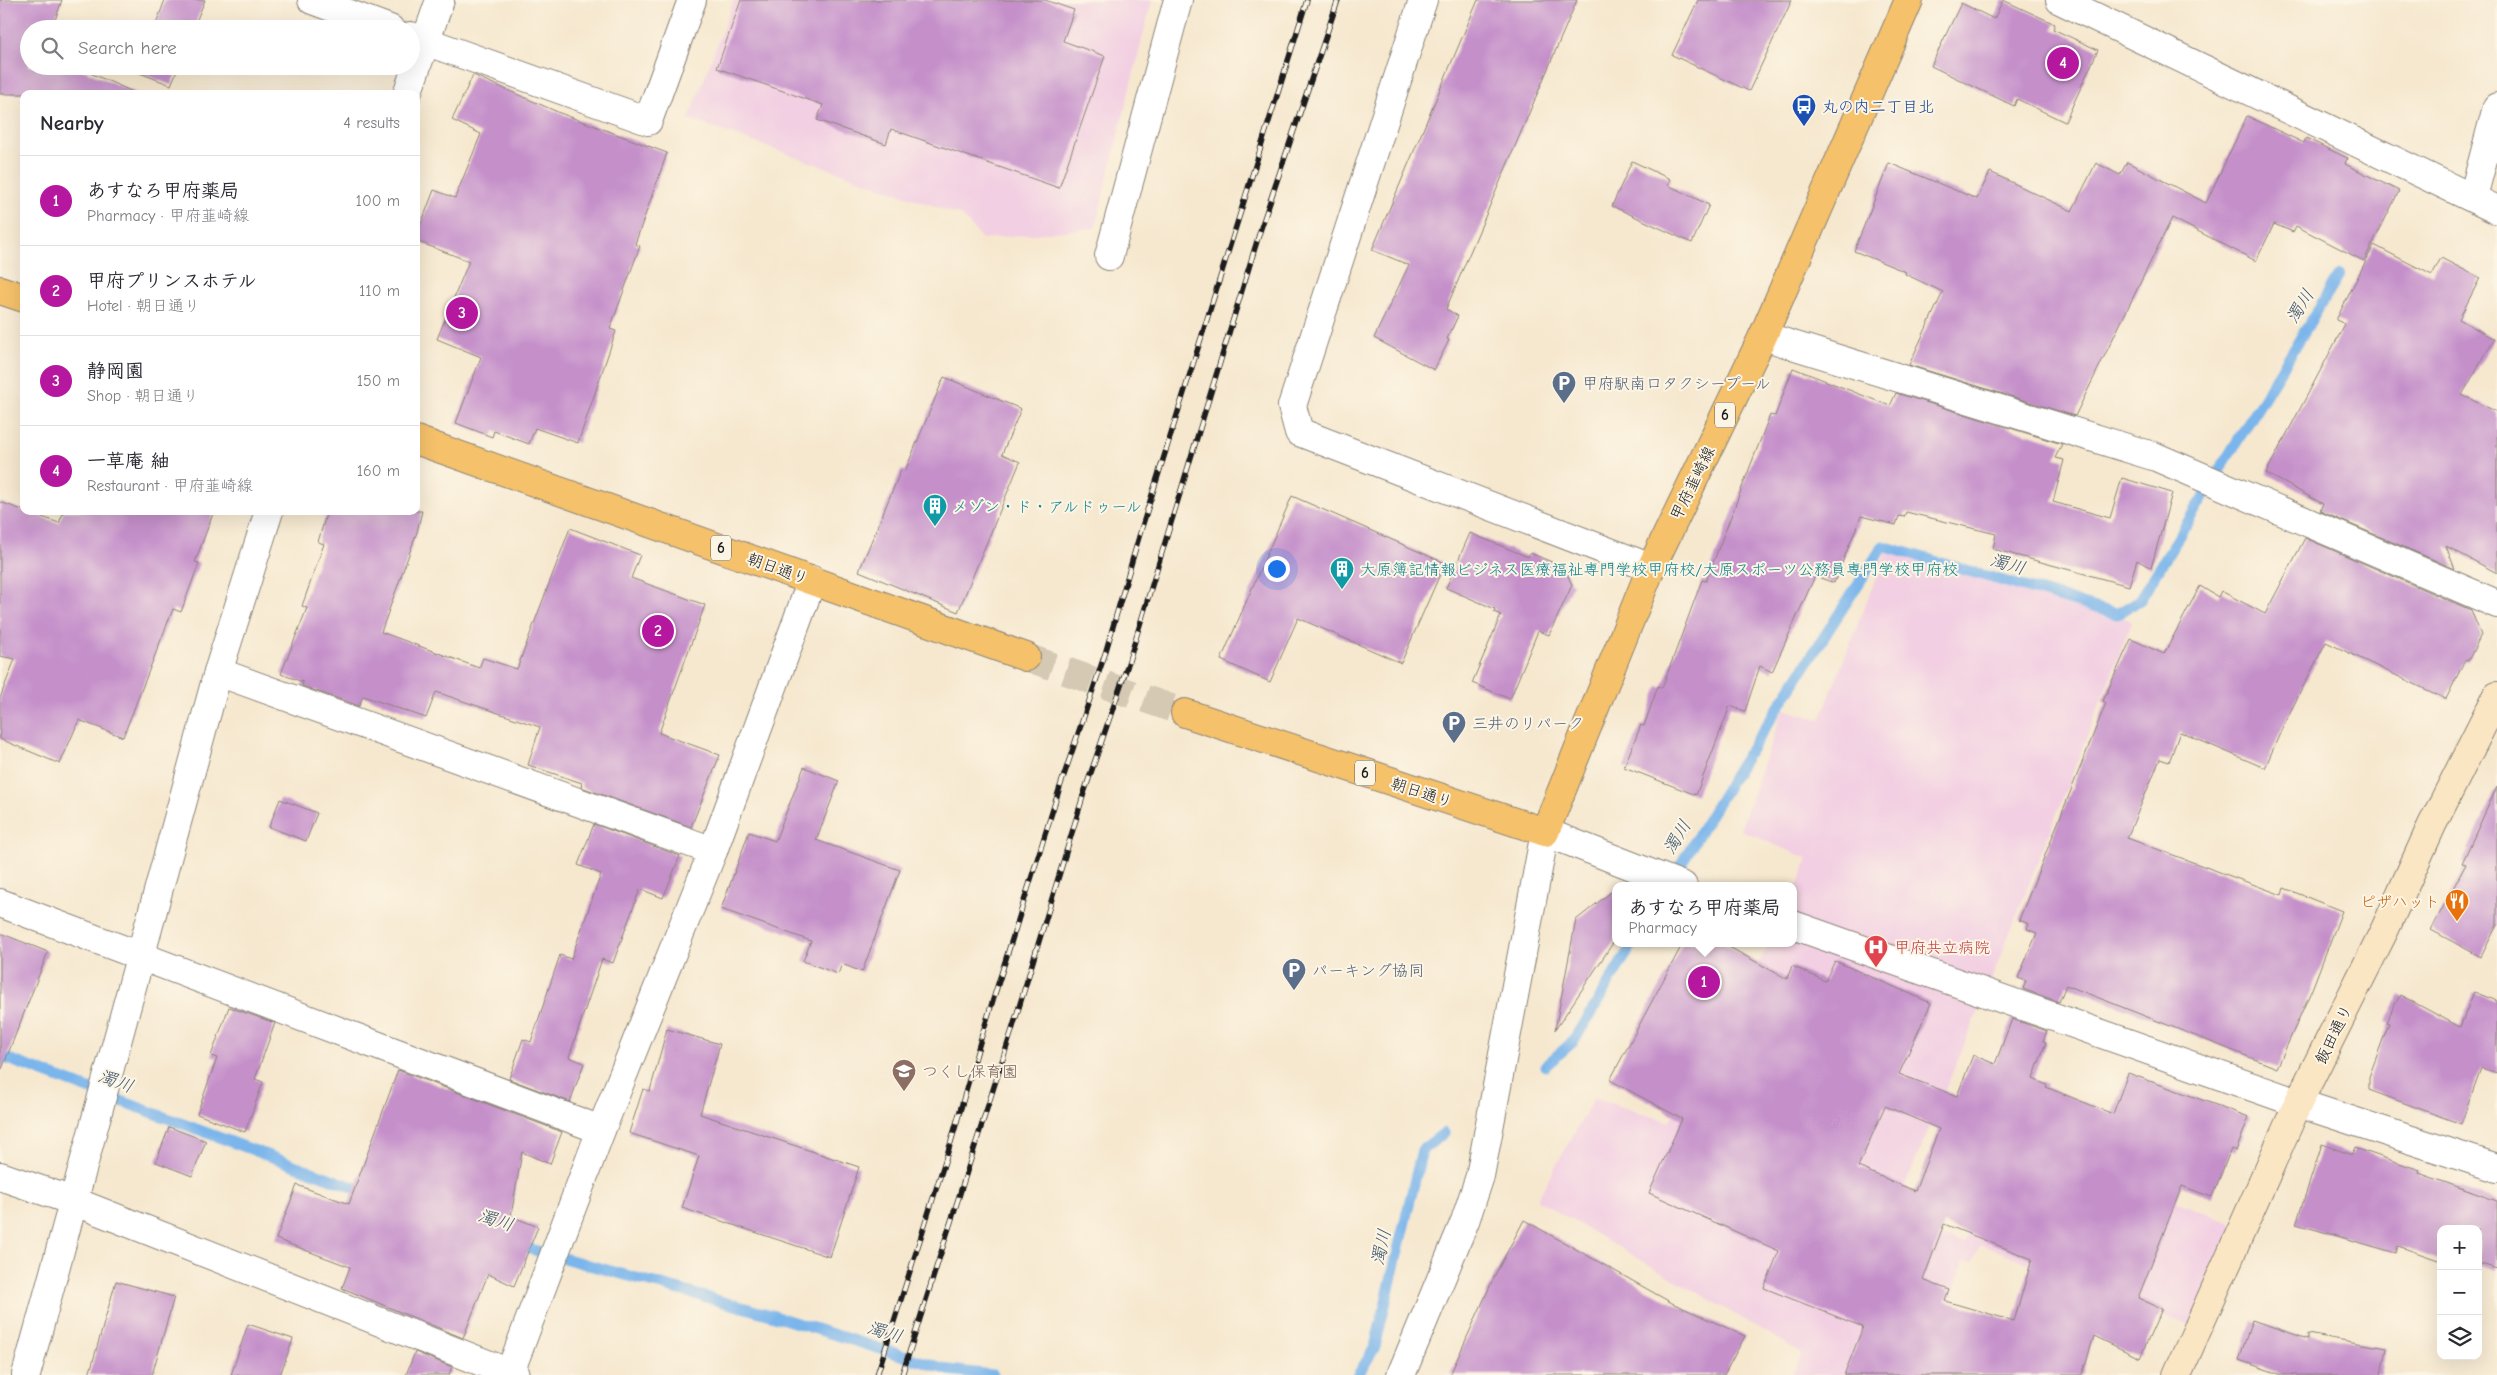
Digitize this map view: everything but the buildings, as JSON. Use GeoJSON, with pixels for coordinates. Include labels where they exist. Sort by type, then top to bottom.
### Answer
{"type":"FeatureCollection","features":[{"type":"Feature","properties":{"kind":"main road","name":"甲府韮崎線"},"geometry":{"type":"LineString","coordinates":[[1546,832],[1651,568],[1763,336],[1909,0]]}},
{"type":"Feature","properties":{"kind":"main road"},"geometry":{"type":"LineString","coordinates":[[0,290],[20,297]]}},
{"type":"Feature","properties":{"kind":"main road","name":"朝日通り"},"geometry":{"type":"LineString","coordinates":[[420,441],[1026,658]]}},
{"type":"Feature","properties":{"kind":"main road","name":"飯田通り"},"geometry":{"type":"LineString","coordinates":[[2177,1375],[2298,1103],[2385,929],[2432,825],[2497,696]]}},
{"type":"Feature","properties":{"kind":"main road","name":"朝日通り"},"geometry":{"type":"LineString","coordinates":[[1185,713],[1546,832]]}},
{"type":"Feature","properties":{"kind":"street"},"geometry":{"type":"LineString","coordinates":[[312,0],[366,20]]}},
{"type":"Feature","properties":{"kind":"street"},"geometry":{"type":"LineString","coordinates":[[420,35],[440,0]]}},
{"type":"Feature","properties":{"kind":"street"},"geometry":{"type":"LineString","coordinates":[[420,40],[648,121],[692,0]]}},
{"type":"Feature","properties":{"kind":"street"},"geometry":{"type":"LineString","coordinates":[[1109,256],[1178,0]]}},
{"type":"Feature","properties":{"kind":"street"},"geometry":{"type":"LineString","coordinates":[[1422,0],[1292,406],[1299,432],[1651,568]]}},
{"type":"Feature","properties":{"kind":"street"},"geometry":{"type":"LineString","coordinates":[[2060,0],[2497,210]]}},
{"type":"Feature","properties":{"kind":"street"},"geometry":{"type":"LineString","coordinates":[[408,90],[411,75]]}},
{"type":"Feature","properties":{"kind":"street"},"geometry":{"type":"LineString","coordinates":[[2473,197],[2497,107]]}},
{"type":"Feature","properties":{"kind":"street"},"geometry":{"type":"LineString","coordinates":[[1763,336],[2156,457],[2497,604]]}},
{"type":"Feature","properties":{"kind":"street"},"geometry":{"type":"LineString","coordinates":[[26,1375],[218,672],[268,515]]}},
{"type":"Feature","properties":{"kind":"street"},"geometry":{"type":"LineString","coordinates":[[0,1176],[73,1201],[511,1374],[601,1130],[713,851],[812,580]]}},
{"type":"Feature","properties":{"kind":"street"},"geometry":{"type":"LineString","coordinates":[[218,672],[713,851]]}},
{"type":"Feature","properties":{"kind":"street"},"geometry":{"type":"LineString","coordinates":[[1401,1375],[1466,1221],[1480,1176],[1546,832],[1673,882]]}},
{"type":"Feature","properties":{"kind":"street"},"geometry":{"type":"LineString","coordinates":[[0,903],[601,1130]]}},
{"type":"Feature","properties":{"kind":"street"},"geometry":{"type":"LineString","coordinates":[[1797,926],[2298,1103],[2497,1168]]}},
{"type":"Feature","properties":{"kind":"shaded area"},"geometry":{"type":"Polygon","coordinates":[[[734,0],[1152,0],[1095,228],[982,239],[962,216],[689,119],[734,0]]]}},
{"type":"Feature","properties":{"kind":"shaded area","name":"甲府共立病院"},"geometry":{"type":"Polygon","coordinates":[[[1886,552],[2117,614],[2132,622],[1986,993],[1890,1221],[1965,1243],[2010,1136],[2243,1228],[2198,1329],[1980,1244],[1973,1262],[1964,1260],[1932,1354],[1987,1375],[1792,1375],[1802,1353],[1537,1200],[1594,1098],[1669,1122],[1768,947],[1797,947],[1797,887],[1808,859],[1740,830],[1783,709],[1820,720],[1886,552]]]}},
{"type":"Feature","properties":{"kind":"waterway","name":"濁川"},"geometry":{"type":"LineString","coordinates":[[1670,882],[1739,768],[1883,546],[2117,614],[2140,600],[2339,275]]}},
{"type":"Feature","properties":{"kind":"waterway","name":"濁川"},"geometry":{"type":"LineString","coordinates":[[1545,1066],[1574,1041],[1631,947]]}},
{"type":"Feature","properties":{"kind":"waterway","name":"濁川"},"geometry":{"type":"LineString","coordinates":[[0,1056],[369,1193]]}},
{"type":"Feature","properties":{"kind":"waterway","name":"濁川"},"geometry":{"type":"LineString","coordinates":[[1358,1375],[1375,1347],[1422,1150],[1444,1133]]}},
{"type":"Feature","properties":{"kind":"waterway","name":"濁川"},"geometry":{"type":"LineString","coordinates":[[516,1245],[771,1315],[949,1370],[993,1375]]}},
{"type":"Feature","properties":{"kind":"tunnel"},"geometry":{"type":"LineString","coordinates":[[1026,657],[1185,713]]}},
{"type":"Feature","properties":{"kind":"railway"},"geometry":{"type":"LineString","coordinates":[[877,1375],[1059,790],[1105,654],[1141,530],[1307,0]]}},
{"type":"Feature","properties":{"kind":"railway"},"geometry":{"type":"LineString","coordinates":[[902,1375],[1013,1027],[1084,793],[1127,667],[1261,228],[1338,0]]}},
{"type":"Feature","properties":{"kind":"place","name":"一草庵 紬"},"geometry":{"type":"Point","coordinates":[2063,63]}},
{"type":"Feature","properties":{"kind":"place","name":"丸の内二丁目北"},"geometry":{"type":"Point","coordinates":[1804,127]}},
{"type":"Feature","properties":{"kind":"place","name":"静岡園"},"geometry":{"type":"Point","coordinates":[462,313]}},
{"type":"Feature","properties":{"kind":"place","name":"甲府駅南口タクシープール"},"geometry":{"type":"Point","coordinates":[1564,404]}},
{"type":"Feature","properties":{"kind":"place","name":"メゾン・ド・アルドゥール"},"geometry":{"type":"Point","coordinates":[935,527]}},
{"type":"Feature","properties":{"kind":"place","name":"大原簿記情報ビジネス医療福祉専門学校甲府校/大原スポーツ公務員専門学校甲府校"},"geometry":{"type":"Point","coordinates":[1342,590]}},
{"type":"Feature","properties":{"kind":"place","name":"甲府プリンスホテル"},"geometry":{"type":"Point","coordinates":[658,631]}},
{"type":"Feature","properties":{"kind":"place","name":"三井のリパーク"},"geometry":{"type":"Point","coordinates":[1454,744]}},
{"type":"Feature","properties":{"kind":"place","name":"ピザハット"},"geometry":{"type":"Point","coordinates":[2457,922]}},
{"type":"Feature","properties":{"kind":"place","name":"甲府共立病院"},"geometry":{"type":"Point","coordinates":[1876,968]}},
{"type":"Feature","properties":{"kind":"place","name":"あすなろ甲府薬局"},"geometry":{"type":"Point","coordinates":[1704,982]}},
{"type":"Feature","properties":{"kind":"place","name":"パーキング協同"},"geometry":{"type":"Point","coordinates":[1294,991]}},
{"type":"Feature","properties":{"kind":"place","name":"つくし保育園"},"geometry":{"type":"Point","coordinates":[904,1092]}}]}
